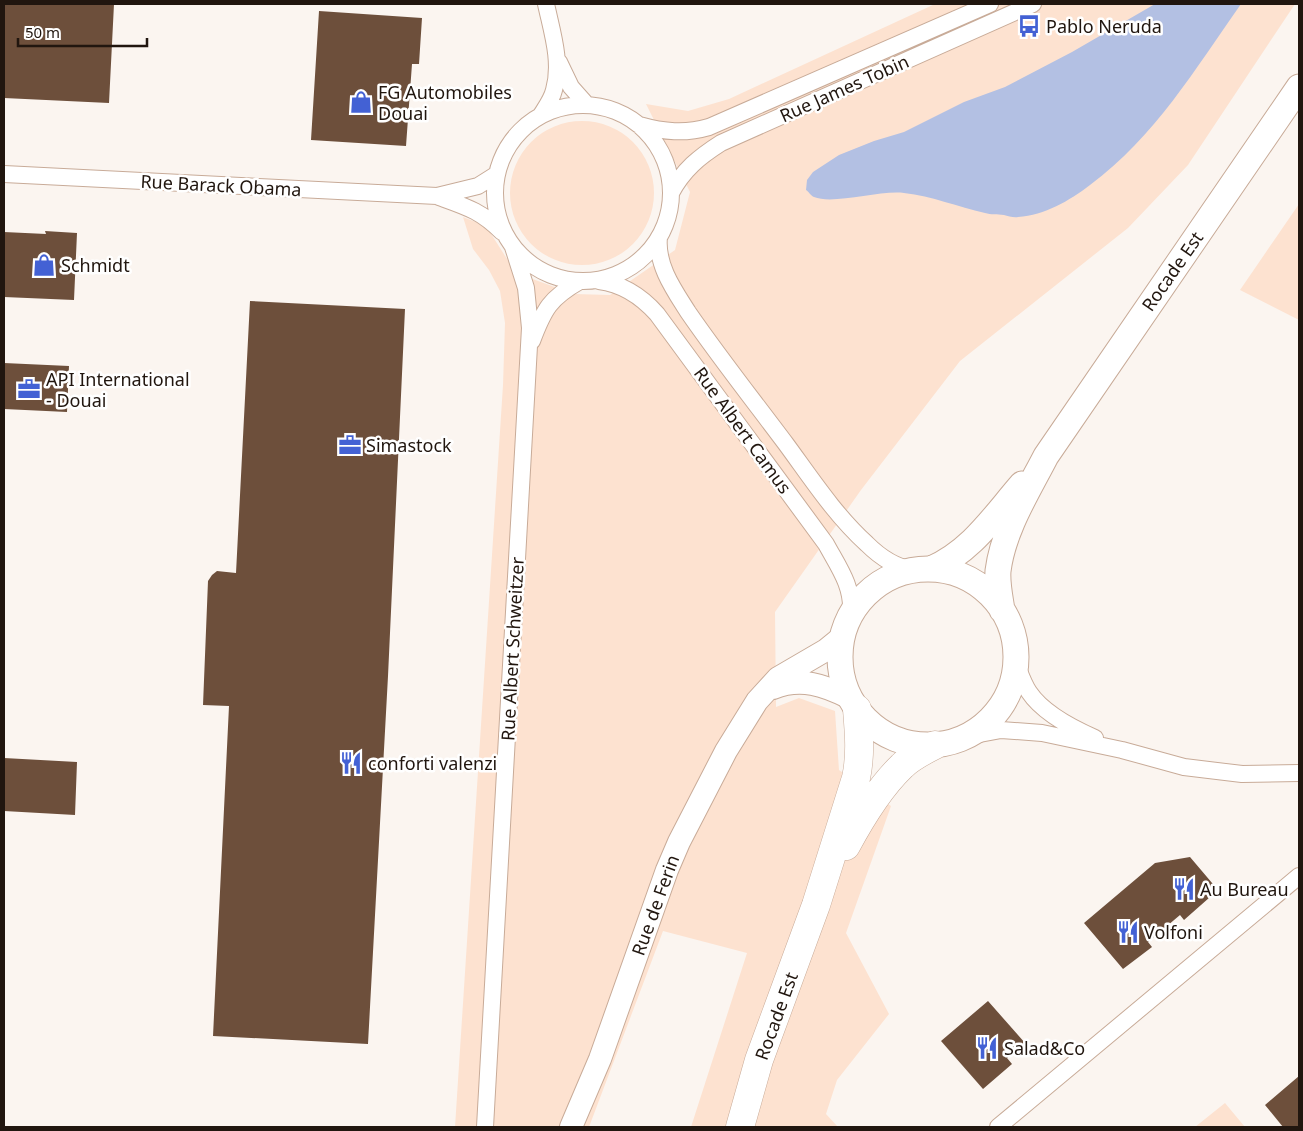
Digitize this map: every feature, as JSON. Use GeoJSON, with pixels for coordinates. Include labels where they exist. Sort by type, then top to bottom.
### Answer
{"type":"FeatureCollection","features":[{"type":"Feature","properties":{"kind":"highway","name":"Rocade Est"},"geometry":{"type":"LineString","coordinates":[[740,1127],[759,1060],[816,905],[858,769],[860,743],[853,704]]}},
{"type":"Feature","properties":{"kind":"highway","name":"Rocade Est"},"geometry":{"type":"LineString","coordinates":[[816,905],[852,834],[888,782],[909,760],[935,745]]}},
{"type":"Feature","properties":{"kind":"main road","name":"Rocade Est"},"geometry":{"type":"LineString","coordinates":[[922,570],[950,560],[969,546],[1046,456],[1299,87]]}},
{"type":"Feature","properties":{"kind":"main road","name":"Rocade Est"},"geometry":{"type":"LineString","coordinates":[[1002,610],[998,590],[998,572],[1001,556],[1018,510],[1046,456]]}},
{"type":"Feature","properties":{"kind":"main road"},"geometry":{"type":"LineString","coordinates":[[922,570],[950,572],[968,578],[984,588],[1002,610],[1014,635],[1016,663],[1011,688],[1004,702],[989,722],[969,736],[956,741],[935,745],[912,744],[891,737],[872,725],[853,704],[846,688],[840,658],[847,625],[862,599],[877,585],[894,576],[922,570]]}},
{"type":"Feature","properties":{"kind":"street"},"geometry":{"type":"LineString","coordinates":[[546,4],[557,57],[571,86],[587,105]]}},
{"type":"Feature","properties":{"kind":"street","name":"Rue James Tobin"},"geometry":{"type":"LineString","coordinates":[[637,124],[679,132],[709,127],[990,4]]}},
{"type":"Feature","properties":{"kind":"street","name":"Rue James Tobin"},"geometry":{"type":"LineString","coordinates":[[670,193],[677,180],[689,166],[703,154],[721,143],[1034,4]]}},
{"type":"Feature","properties":{"kind":"street"},"geometry":{"type":"LineString","coordinates":[[541,115],[554,90],[557,57]]}},
{"type":"Feature","properties":{"kind":"street"},"geometry":{"type":"LineString","coordinates":[[587,105],[614,111],[637,124],[652,139],[663,158],[669,178],[668,212],[659,237],[647,253],[632,266],[614,275],[587,281],[559,278],[540,270],[522,258],[509,241],[496,208],[495,188],[497,174],[501,160],[515,137],[524,127],[541,115],[560,108],[587,105]]}},
{"type":"Feature","properties":{"kind":"street","name":"Rue Barack Obama"},"geometry":{"type":"LineString","coordinates":[[4,174],[437,196],[471,189],[488,181],[497,174]]}},
{"type":"Feature","properties":{"kind":"street","name":"Rue Barack Obama"},"geometry":{"type":"LineString","coordinates":[[437,196],[477,211],[488,219],[509,241]]}},
{"type":"Feature","properties":{"kind":"street","name":"Rue Albert Camus"},"geometry":{"type":"LineString","coordinates":[[659,237],[659,253],[672,288],[823,494],[854,532],[868,545],[889,561],[903,568],[922,570]]}},
{"type":"Feature","properties":{"kind":"street","name":"Rue Albert Schweitzer"},"geometry":{"type":"LineString","coordinates":[[485,1127],[530,328],[526,288],[509,241]]}},
{"type":"Feature","properties":{"kind":"street","name":"Rue Albert Schweitzer"},"geometry":{"type":"LineString","coordinates":[[529,350],[542,316],[550,303],[561,292],[587,281]]}},
{"type":"Feature","properties":{"kind":"street","name":"Rue Albert Camus"},"geometry":{"type":"LineString","coordinates":[[587,281],[615,284],[630,291],[644,300],[657,314],[826,544],[847,583],[852,601],[847,625]]}},
{"type":"Feature","properties":{"kind":"street","name":"Rue de Ferin"},"geometry":{"type":"LineString","coordinates":[[571,1127],[605,1044],[667,870],[679,842],[726,751],[749,712],[778,678],[826,650],[847,625]]}},
{"type":"Feature","properties":{"kind":"street"},"geometry":{"type":"LineString","coordinates":[[1016,663],[1030,693],[1053,715],[1083,733],[1122,750]]}},
{"type":"Feature","properties":{"kind":"street","name":"Rue de Ferin"},"geometry":{"type":"LineString","coordinates":[[763,694],[782,685],[799,682],[822,686],[853,704]]}},
{"type":"Feature","properties":{"kind":"street"},"geometry":{"type":"LineString","coordinates":[[969,736],[1001,730],[1020,730],[1122,750],[1184,767],[1258,774],[1299,772]]}},
{"type":"Feature","properties":{"kind":"street"},"geometry":{"type":"LineString","coordinates":[[998,1127],[1299,876]]}},
{"type":"Feature","properties":{"kind":"shaded area"},"geometry":{"type":"Polygon","coordinates":[[[935,4],[1295,4],[1188,165],[1128,228],[960,361],[861,490],[775,612],[776,707],[799,698],[835,711],[839,770],[891,806],[846,933],[889,1014],[837,1080],[826,1114],[838,1127],[691,1127],[747,953],[663,931],[589,1127],[455,1127],[503,385],[505,323],[500,291],[489,270],[473,249],[463,217],[486,226],[516,273],[574,294],[610,295],[675,250],[690,192],[646,104],[688,111],[729,99],[935,4]]]}},
{"type":"Feature","properties":{"kind":"shaded area"},"geometry":{"type":"Polygon","coordinates":[[[582,121],[609,127],[622,133],[633,142],[642,153],[648,166],[654,193],[648,220],[642,233],[633,244],[622,253],[609,259],[582,265],[555,259],[542,253],[531,244],[522,233],[516,220],[510,193],[516,166],[522,153],[531,142],[542,133],[555,127],[582,121]]]}},
{"type":"Feature","properties":{"kind":"shaded area"},"geometry":{"type":"Polygon","coordinates":[[[1299,204],[1299,320],[1240,290],[1299,204]]]}},
{"type":"Feature","properties":{"kind":"shaded area"},"geometry":{"type":"Polygon","coordinates":[[[1225,1103],[1245,1127],[1195,1127],[1225,1103]]]}},
{"type":"Feature","properties":{"kind":"water"},"geometry":{"type":"Polygon","coordinates":[[[1155,4],[1241,4],[1173,101],[1135,146],[1090,185],[1065,202],[1028,216],[1015,217],[987,214],[904,193],[882,193],[822,199],[812,196],[806,190],[807,180],[813,172],[839,155],[874,141],[904,132],[964,102],[1005,87],[1072,52],[1155,4]]]}},
{"type":"Feature","properties":{"kind":"building"},"geometry":{"type":"Polygon","coordinates":[[[4,4],[114,4],[109,103],[4,98],[4,4]]]}},
{"type":"Feature","properties":{"kind":"building","name":"FG Automobiles Douai"},"geometry":{"type":"Polygon","coordinates":[[[319,11],[422,18],[419,64],[412,64],[406,146],[311,140],[319,11]]]}},
{"type":"Feature","properties":{"kind":"building"},"geometry":{"type":"Polygon","coordinates":[[[45,231],[77,233],[74,300],[4,297],[4,232],[46,234],[45,231]]]}},
{"type":"Feature","properties":{"kind":"building"},"geometry":{"type":"Polygon","coordinates":[[[250,301],[405,309],[368,1044],[213,1036],[229,706],[203,705],[208,581],[217,571],[236,573],[250,301]]]}},
{"type":"Feature","properties":{"kind":"building"},"geometry":{"type":"Polygon","coordinates":[[[4,363],[69,366],[67,412],[4,409],[4,363]]]}},
{"type":"Feature","properties":{"kind":"building"},"geometry":{"type":"Polygon","coordinates":[[[4,758],[77,762],[75,815],[4,811],[4,758]]]}},
{"type":"Feature","properties":{"kind":"building"},"geometry":{"type":"Polygon","coordinates":[[[1190,857],[1218,890],[1184,920],[1180,915],[1148,942],[1152,947],[1123,969],[1084,923],[1155,863],[1190,857]]]}},
{"type":"Feature","properties":{"kind":"building"},"geometry":{"type":"Polygon","coordinates":[[[988,1001],[1025,1043],[1007,1058],[1012,1064],[983,1089],[941,1041],[988,1001]]]}},
{"type":"Feature","properties":{"kind":"building"},"geometry":{"type":"Polygon","coordinates":[[[1299,1076],[1299,1127],[1283,1127],[1265,1105],[1299,1076]]]}},
{"type":"Feature","properties":{"kind":"place","name":"Pablo Neruda"},"geometry":{"type":"Point","coordinates":[1029,26]}},
{"type":"Feature","properties":{"kind":"place","name":"FG Automobiles Douai"},"geometry":{"type":"Point","coordinates":[361,102]}},
{"type":"Feature","properties":{"kind":"place","name":"Schmidt"},"geometry":{"type":"Point","coordinates":[44,265]}},
{"type":"Feature","properties":{"kind":"place","name":"API International - Douai"},"geometry":{"type":"Point","coordinates":[29,389]}},
{"type":"Feature","properties":{"kind":"place","name":"Simastock"},"geometry":{"type":"Point","coordinates":[350,445]}},
{"type":"Feature","properties":{"kind":"place","name":"conforti valenzi"},"geometry":{"type":"Point","coordinates":[351,763]}},
{"type":"Feature","properties":{"kind":"place","name":"Au Bureau"},"geometry":{"type":"Point","coordinates":[1184,889]}},
{"type":"Feature","properties":{"kind":"place","name":"Volfoni"},"geometry":{"type":"Point","coordinates":[1128,932]}},
{"type":"Feature","properties":{"kind":"place","name":"Salad&Co"},"geometry":{"type":"Point","coordinates":[987,1048]}}]}
